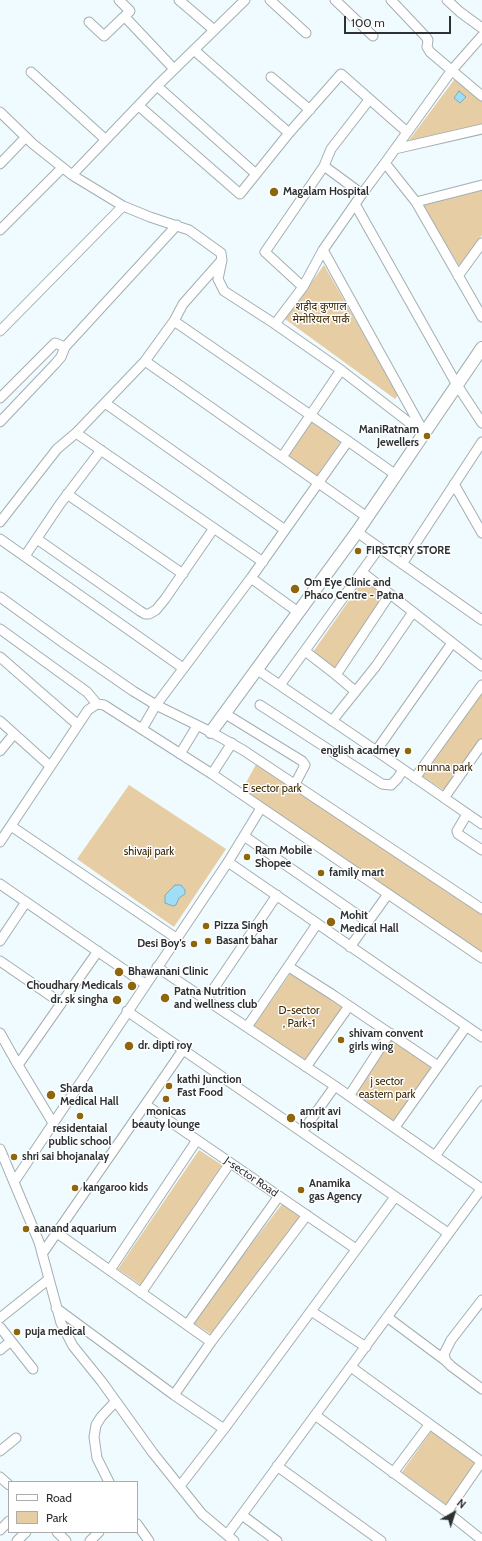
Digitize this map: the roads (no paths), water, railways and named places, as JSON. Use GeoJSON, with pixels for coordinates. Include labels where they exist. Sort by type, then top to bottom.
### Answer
{"type":"FeatureCollection","features":[{"type":"Feature","properties":{"kind":"street"},"geometry":{"type":"LineString","coordinates":[[89,22],[104,36],[130,11],[119,0]]}},
{"type":"Feature","properties":{"kind":"street"},"geometry":{"type":"LineString","coordinates":[[179,0],[214,30]]}},
{"type":"Feature","properties":{"kind":"street"},"geometry":{"type":"LineString","coordinates":[[72,175],[157,86],[245,0]]}},
{"type":"Feature","properties":{"kind":"street"},"geometry":{"type":"LineString","coordinates":[[270,0],[306,34]]}},
{"type":"Feature","properties":{"kind":"street"},"geometry":{"type":"LineString","coordinates":[[335,0],[373,36]]}},
{"type":"Feature","properties":{"kind":"street"},"geometry":{"type":"LineString","coordinates":[[392,0],[428,40],[428,49],[482,96]]}},
{"type":"Feature","properties":{"kind":"street"},"geometry":{"type":"LineString","coordinates":[[447,0],[460,12],[482,28]]}},
{"type":"Feature","properties":{"kind":"street"},"geometry":{"type":"LineString","coordinates":[[125,17],[174,69]]}},
{"type":"Feature","properties":{"kind":"street"},"geometry":{"type":"LineString","coordinates":[[275,324],[303,287],[323,250],[362,194],[386,163],[452,70],[482,36]]}},
{"type":"Feature","properties":{"kind":"street"},"geometry":{"type":"LineString","coordinates":[[194,50],[289,133]]}},
{"type":"Feature","properties":{"kind":"street"},"geometry":{"type":"LineString","coordinates":[[32,72],[105,139]]}},
{"type":"Feature","properties":{"kind":"street"},"geometry":{"type":"LineString","coordinates":[[138,106],[240,194],[289,133],[341,74],[407,132]]}},
{"type":"Feature","properties":{"kind":"street"},"geometry":{"type":"LineString","coordinates":[[271,77],[310,110]]}},
{"type":"Feature","properties":{"kind":"street"},"geometry":{"type":"LineString","coordinates":[[157,86],[256,174]]}},
{"type":"Feature","properties":{"kind":"street"},"geometry":{"type":"LineString","coordinates":[[303,287],[265,252],[324,166],[331,150],[369,100]]}},
{"type":"Feature","properties":{"kind":"street"},"geometry":{"type":"LineString","coordinates":[[0,112],[26,137],[72,175],[123,206],[189,230],[222,253],[218,279],[224,290],[341,370],[424,434]]}},
{"type":"Feature","properties":{"kind":"street"},"geometry":{"type":"LineString","coordinates":[[395,149],[482,129]]}},
{"type":"Feature","properties":{"kind":"street"},"geometry":{"type":"LineString","coordinates":[[0,164],[26,137]]}},
{"type":"Feature","properties":{"kind":"street"},"geometry":{"type":"LineString","coordinates":[[386,163],[416,202],[482,317]]}},
{"type":"Feature","properties":{"kind":"street"},"geometry":{"type":"LineString","coordinates":[[324,166],[362,194]]}},
{"type":"Feature","properties":{"kind":"street"},"geometry":{"type":"LineString","coordinates":[[0,230],[62,168]]}},
{"type":"Feature","properties":{"kind":"street"},"geometry":{"type":"LineString","coordinates":[[416,202],[482,185]]}},
{"type":"Feature","properties":{"kind":"street"},"geometry":{"type":"LineString","coordinates":[[355,204],[457,385],[482,423]]}},
{"type":"Feature","properties":{"kind":"street"},"geometry":{"type":"LineString","coordinates":[[0,331],[123,206]]}},
{"type":"Feature","properties":{"kind":"street"},"geometry":{"type":"LineString","coordinates":[[0,422],[55,364],[61,357],[65,347],[177,225]]}},
{"type":"Feature","properties":{"kind":"street"},"geometry":{"type":"LineString","coordinates":[[458,276],[482,243]]}},
{"type":"Feature","properties":{"kind":"street"},"geometry":{"type":"LineString","coordinates":[[323,250],[424,434]]}},
{"type":"Feature","properties":{"kind":"street"},"geometry":{"type":"LineString","coordinates":[[0,522],[57,449],[76,433],[145,361],[174,321],[183,304],[222,260]]}},
{"type":"Feature","properties":{"kind":"street"},"geometry":{"type":"LineString","coordinates":[[174,321],[312,414],[396,475]]}},
{"type":"Feature","properties":{"kind":"street"},"geometry":{"type":"LineString","coordinates":[[0,398],[55,343],[65,347]]}},
{"type":"Feature","properties":{"kind":"street"},"geometry":{"type":"LineString","coordinates":[[211,732],[367,518],[482,348]]}},
{"type":"Feature","properties":{"kind":"street"},"geometry":{"type":"LineString","coordinates":[[145,361],[367,518]]}},
{"type":"Feature","properties":{"kind":"street"},"geometry":{"type":"LineString","coordinates":[[282,457],[341,370]]}},
{"type":"Feature","properties":{"kind":"street"},"geometry":{"type":"LineString","coordinates":[[105,403],[285,530]]}},
{"type":"Feature","properties":{"kind":"street"},"geometry":{"type":"LineString","coordinates":[[76,433],[263,562]]}},
{"type":"Feature","properties":{"kind":"street"},"geometry":{"type":"LineString","coordinates":[[142,729],[156,705],[263,562],[348,441]]}},
{"type":"Feature","properties":{"kind":"street"},"geometry":{"type":"LineString","coordinates":[[402,564],[482,442]]}},
{"type":"Feature","properties":{"kind":"street"},"geometry":{"type":"LineString","coordinates":[[25,556],[67,494],[101,450]]}},
{"type":"Feature","properties":{"kind":"street"},"geometry":{"type":"LineString","coordinates":[[454,484],[482,533]]}},
{"type":"Feature","properties":{"kind":"street"},"geometry":{"type":"LineString","coordinates":[[67,494],[183,574]]}},
{"type":"Feature","properties":{"kind":"street"},"geometry":{"type":"LineString","coordinates":[[37,539],[145,614],[153,613],[156,610],[183,574],[214,528]]}},
{"type":"Feature","properties":{"kind":"street"},"geometry":{"type":"LineString","coordinates":[[357,532],[482,620]]}},
{"type":"Feature","properties":{"kind":"street"},"geometry":{"type":"LineString","coordinates":[[0,539],[183,668]]}},
{"type":"Feature","properties":{"kind":"street"},"geometry":{"type":"LineString","coordinates":[[280,685],[379,548]]}},
{"type":"Feature","properties":{"kind":"street"},"geometry":{"type":"LineString","coordinates":[[362,572],[482,666]]}},
{"type":"Feature","properties":{"kind":"street"},"geometry":{"type":"LineString","coordinates":[[251,578],[298,612]]}},
{"type":"Feature","properties":{"kind":"street"},"geometry":{"type":"LineString","coordinates":[[336,675],[390,594]]}},
{"type":"Feature","properties":{"kind":"street"},"geometry":{"type":"LineString","coordinates":[[0,597],[65,644],[156,705],[232,743],[482,909]]}},
{"type":"Feature","properties":{"kind":"street"},"geometry":{"type":"LineString","coordinates":[[332,721],[376,666],[412,612]]}},
{"type":"Feature","properties":{"kind":"street"},"geometry":{"type":"LineString","coordinates":[[0,630],[87,692],[98,704],[110,707],[212,774],[482,958]]}},
{"type":"Feature","properties":{"kind":"street"},"geometry":{"type":"LineString","coordinates":[[376,751],[452,643]]}},
{"type":"Feature","properties":{"kind":"street"},"geometry":{"type":"LineString","coordinates":[[305,651],[355,691]]}},
{"type":"Feature","properties":{"kind":"street"},"geometry":{"type":"LineString","coordinates":[[0,657],[78,724]]}},
{"type":"Feature","properties":{"kind":"street"},"geometry":{"type":"LineString","coordinates":[[256,669],[482,824]]}},
{"type":"Feature","properties":{"kind":"street"},"geometry":{"type":"LineString","coordinates":[[416,778],[482,685]]}},
{"type":"Feature","properties":{"kind":"street"},"geometry":{"type":"LineString","coordinates":[[0,842],[78,724],[88,710],[98,704]]}},
{"type":"Feature","properties":{"kind":"street"},"geometry":{"type":"LineString","coordinates":[[260,704],[382,784],[390,785],[398,779],[403,770]]}},
{"type":"Feature","properties":{"kind":"street"},"geometry":{"type":"LineString","coordinates":[[224,713],[302,761],[305,765],[295,784]]}},
{"type":"Feature","properties":{"kind":"street"},"geometry":{"type":"LineString","coordinates":[[0,721],[50,766]]}},
{"type":"Feature","properties":{"kind":"street"},"geometry":{"type":"LineString","coordinates":[[180,754],[197,726]]}},
{"type":"Feature","properties":{"kind":"street"},"geometry":{"type":"LineString","coordinates":[[0,751],[14,734]]}},
{"type":"Feature","properties":{"kind":"street"},"geometry":{"type":"LineString","coordinates":[[212,774],[232,743]]}},
{"type":"Feature","properties":{"kind":"street"},"geometry":{"type":"LineString","coordinates":[[444,798],[482,744]]}},
{"type":"Feature","properties":{"kind":"street"},"geometry":{"type":"LineString","coordinates":[[14,1182],[228,862],[261,808]]}},
{"type":"Feature","properties":{"kind":"street"},"geometry":{"type":"LineString","coordinates":[[467,814],[457,830],[458,834],[482,850]]}},
{"type":"Feature","properties":{"kind":"street"},"geometry":{"type":"LineString","coordinates":[[11,826],[176,938]]}},
{"type":"Feature","properties":{"kind":"street"},"geometry":{"type":"LineString","coordinates":[[244,836],[368,922]]}},
{"type":"Feature","properties":{"kind":"street"},"geometry":{"type":"LineString","coordinates":[[228,862],[482,1037]]}},
{"type":"Feature","properties":{"kind":"street"},"geometry":{"type":"LineString","coordinates":[[0,884],[98,950],[145,984]]}},
{"type":"Feature","properties":{"kind":"street"},"geometry":{"type":"LineString","coordinates":[[350,947],[388,894]]}},
{"type":"Feature","properties":{"kind":"street"},"geometry":{"type":"LineString","coordinates":[[206,1000],[277,895]]}},
{"type":"Feature","properties":{"kind":"street"},"geometry":{"type":"LineString","coordinates":[[0,941],[26,902]]}},
{"type":"Feature","properties":{"kind":"street"},"geometry":{"type":"LineString","coordinates":[[247,1027],[317,924]]}},
{"type":"Feature","properties":{"kind":"street"},"geometry":{"type":"LineString","coordinates":[[18,1065],[98,950]]}},
{"type":"Feature","properties":{"kind":"street"},"geometry":{"type":"LineString","coordinates":[[0,961],[61,1003]]}},
{"type":"Feature","properties":{"kind":"street"},"geometry":{"type":"LineString","coordinates":[[0,1150],[37,1238],[61,1323],[73,1346],[102,1382],[153,1453],[202,1514],[230,1538],[242,1515],[277,1466],[482,1188],[350,1096],[157,967]]}},
{"type":"Feature","properties":{"kind":"street"},"geometry":{"type":"LineString","coordinates":[[289,967],[350,1006],[438,1066]]}},
{"type":"Feature","properties":{"kind":"street"},"geometry":{"type":"LineString","coordinates":[[306,1067],[350,1006]]}},
{"type":"Feature","properties":{"kind":"street"},"geometry":{"type":"LineString","coordinates":[[127,1011],[448,1233]]}},
{"type":"Feature","properties":{"kind":"street"},"geometry":{"type":"LineString","coordinates":[[395,1127],[466,1027]]}},
{"type":"Feature","properties":{"kind":"street"},"geometry":{"type":"LineString","coordinates":[[0,1033],[53,1123]]}},
{"type":"Feature","properties":{"kind":"street"},"geometry":{"type":"LineString","coordinates":[[350,1096],[390,1034]]}},
{"type":"Feature","properties":{"kind":"street"},"geometry":{"type":"LineString","coordinates":[[42,1254],[183,1050]]}},
{"type":"Feature","properties":{"kind":"street"},"geometry":{"type":"LineString","coordinates":[[302,1132],[335,1086]]}},
{"type":"Feature","properties":{"kind":"street"},"geometry":{"type":"LineString","coordinates":[[435,1156],[482,1091]]}},
{"type":"Feature","properties":{"kind":"street","name":"J-sector Road"},"geometry":{"type":"LineString","coordinates":[[146,1105],[280,1196],[356,1250]]}},
{"type":"Feature","properties":{"kind":"street"},"geometry":{"type":"LineString","coordinates":[[110,1270],[197,1140]]}},
{"type":"Feature","properties":{"kind":"street"},"geometry":{"type":"LineString","coordinates":[[142,1293],[230,1163]]}},
{"type":"Feature","properties":{"kind":"street"},"geometry":{"type":"LineString","coordinates":[[187,1325],[280,1196]]}},
{"type":"Feature","properties":{"kind":"street"},"geometry":{"type":"LineString","coordinates":[[180,1486],[224,1429],[395,1197]]}},
{"type":"Feature","properties":{"kind":"street"},"geometry":{"type":"LineString","coordinates":[[174,1395],[211,1342],[307,1215]]}},
{"type":"Feature","properties":{"kind":"street"},"geometry":{"type":"LineString","coordinates":[[57,1233],[211,1342]]}},
{"type":"Feature","properties":{"kind":"street"},"geometry":{"type":"LineString","coordinates":[[0,1318],[49,1279]]}},
{"type":"Feature","properties":{"kind":"street"},"geometry":{"type":"LineString","coordinates":[[446,1361],[444,1354],[446,1348],[479,1310],[482,1300]]}},
{"type":"Feature","properties":{"kind":"street"},"geometry":{"type":"LineString","coordinates":[[56,1308],[174,1395],[224,1429]]}},
{"type":"Feature","properties":{"kind":"street"},"geometry":{"type":"LineString","coordinates":[[311,1311],[366,1347]]}},
{"type":"Feature","properties":{"kind":"street"},"geometry":{"type":"LineString","coordinates":[[387,1317],[482,1389]]}},
{"type":"Feature","properties":{"kind":"street"},"geometry":{"type":"LineString","coordinates":[[0,1327],[33,1369]]}},
{"type":"Feature","properties":{"kind":"street"},"geometry":{"type":"LineString","coordinates":[[0,1350],[11,1341]]}},
{"type":"Feature","properties":{"kind":"street"},"geometry":{"type":"LineString","coordinates":[[351,1367],[482,1462],[447,1512]]}},
{"type":"Feature","properties":{"kind":"street"},"geometry":{"type":"LineString","coordinates":[[108,1481],[97,1458],[94,1437],[96,1425],[101,1417],[115,1402]]}},
{"type":"Feature","properties":{"kind":"street"},"geometry":{"type":"LineString","coordinates":[[315,1415],[447,1512],[482,1540]]}},
{"type":"Feature","properties":{"kind":"street"},"geometry":{"type":"LineString","coordinates":[[393,1473],[430,1425]]}},
{"type":"Feature","properties":{"kind":"street"},"geometry":{"type":"LineString","coordinates":[[0,1451],[16,1438]]}},
{"type":"Feature","properties":{"kind":"street"},"geometry":{"type":"LineString","coordinates":[[277,1466],[380,1541]]}},
{"type":"Feature","properties":{"kind":"street"},"geometry":{"type":"LineString","coordinates":[[0,1477],[8,1484]]}},
{"type":"Feature","properties":{"kind":"street"},"geometry":{"type":"LineString","coordinates":[[242,1515],[277,1541]]}},
{"type":"Feature","properties":{"kind":"street"},"geometry":{"type":"LineString","coordinates":[[0,1530],[8,1522]]}},
{"type":"Feature","properties":{"kind":"street"},"geometry":{"type":"LineString","coordinates":[[138,1525],[149,1541]]}},
{"type":"Feature","properties":{"kind":"street"},"geometry":{"type":"LineString","coordinates":[[17,1541],[25,1533]]}},
{"type":"Feature","properties":{"kind":"street"},"geometry":{"type":"LineString","coordinates":[[58,1533],[66,1541]]}},
{"type":"Feature","properties":{"kind":"street"},"geometry":{"type":"LineString","coordinates":[[90,1541],[98,1533]]}},
{"type":"Feature","properties":{"kind":"water"},"geometry":{"type":"Polygon","coordinates":[[[459,91],[466,97],[460,103],[454,98],[459,91]]]}},
{"type":"Feature","properties":{"kind":"water"},"geometry":{"type":"Polygon","coordinates":[[[175,885],[181,885],[185,890],[185,894],[179,898],[176,905],[173,906],[165,903],[165,895],[175,885]]]}},
{"type":"Feature","properties":{"kind":"place","name":"Magalam Hospital"},"geometry":{"type":"Point","coordinates":[274,192]}},
{"type":"Feature","properties":{"kind":"place","name":"ManiRatnam Jewellers"},"geometry":{"type":"Point","coordinates":[427,436]}},
{"type":"Feature","properties":{"kind":"place","name":"FIRSTCRY STORE"},"geometry":{"type":"Point","coordinates":[358,551]}},
{"type":"Feature","properties":{"kind":"place","name":"Om Eye Clinic and Phaco Centre - Patna"},"geometry":{"type":"Point","coordinates":[295,589]}},
{"type":"Feature","properties":{"kind":"place","name":"english acadmey"},"geometry":{"type":"Point","coordinates":[408,751]}},
{"type":"Feature","properties":{"kind":"place","name":"Ram Mobile Shopee"},"geometry":{"type":"Point","coordinates":[247,857]}},
{"type":"Feature","properties":{"kind":"place","name":"family mart"},"geometry":{"type":"Point","coordinates":[321,873]}},
{"type":"Feature","properties":{"kind":"place","name":"Mohit Medical Hall"},"geometry":{"type":"Point","coordinates":[331,922]}},
{"type":"Feature","properties":{"kind":"place","name":"Pizza Singh"},"geometry":{"type":"Point","coordinates":[206,926]}},
{"type":"Feature","properties":{"kind":"place","name":"Basant bahar"},"geometry":{"type":"Point","coordinates":[208,941]}},
{"type":"Feature","properties":{"kind":"place","name":"Desi Boy's"},"geometry":{"type":"Point","coordinates":[194,944]}},
{"type":"Feature","properties":{"kind":"place","name":"Bhawanani Clinic"},"geometry":{"type":"Point","coordinates":[119,972]}},
{"type":"Feature","properties":{"kind":"place","name":"Choudhary Medicals"},"geometry":{"type":"Point","coordinates":[132,986]}},
{"type":"Feature","properties":{"kind":"place","name":"Patna Nutrition and wellness club"},"geometry":{"type":"Point","coordinates":[165,998]}},
{"type":"Feature","properties":{"kind":"place","name":"dr. sk singha"},"geometry":{"type":"Point","coordinates":[117,1000]}},
{"type":"Feature","properties":{"kind":"place","name":"shivam convent girls wing"},"geometry":{"type":"Point","coordinates":[341,1040]}},
{"type":"Feature","properties":{"kind":"place","name":"dr. dipti roy"},"geometry":{"type":"Point","coordinates":[129,1046]}},
{"type":"Feature","properties":{"kind":"place","name":"kathi Junction Fast Food"},"geometry":{"type":"Point","coordinates":[169,1086]}},
{"type":"Feature","properties":{"kind":"place","name":"Sharda Medical Hall"},"geometry":{"type":"Point","coordinates":[51,1095]}},
{"type":"Feature","properties":{"kind":"place","name":"monicas beauty lounge"},"geometry":{"type":"Point","coordinates":[166,1099]}},
{"type":"Feature","properties":{"kind":"place","name":"residentaial public school"},"geometry":{"type":"Point","coordinates":[80,1116]}},
{"type":"Feature","properties":{"kind":"place","name":"amrit avi hospital"},"geometry":{"type":"Point","coordinates":[291,1118]}},
{"type":"Feature","properties":{"kind":"place","name":"shri sai bhojanalay"},"geometry":{"type":"Point","coordinates":[14,1157]}},
{"type":"Feature","properties":{"kind":"place","name":"kangaroo kids"},"geometry":{"type":"Point","coordinates":[75,1188]}},
{"type":"Feature","properties":{"kind":"place","name":"Anamika gas Agency"},"geometry":{"type":"Point","coordinates":[301,1190]}},
{"type":"Feature","properties":{"kind":"place","name":"aanand aquarium"},"geometry":{"type":"Point","coordinates":[26,1229]}},
{"type":"Feature","properties":{"kind":"place","name":"puja medical"},"geometry":{"type":"Point","coordinates":[17,1332]}},
{"type":"Feature","properties":{"kind":"park label","name":"शहीद कुणाल मेमोरियल पार्क"},"geometry":{"type":"Point","coordinates":[321,313]}},
{"type":"Feature","properties":{"kind":"park label","name":"munna park"},"geometry":{"type":"Point","coordinates":[445,768]}},
{"type":"Feature","properties":{"kind":"park label","name":"E sector park"},"geometry":{"type":"Point","coordinates":[272,789]}},
{"type":"Feature","properties":{"kind":"park label","name":"shivaji park"},"geometry":{"type":"Point","coordinates":[149,852]}},
{"type":"Feature","properties":{"kind":"park label","name":"D-sector , Park-1"},"geometry":{"type":"Point","coordinates":[299,1017]}},
{"type":"Feature","properties":{"kind":"park label","name":"j sector eastern park"},"geometry":{"type":"Point","coordinates":[387,1088]}}]}
